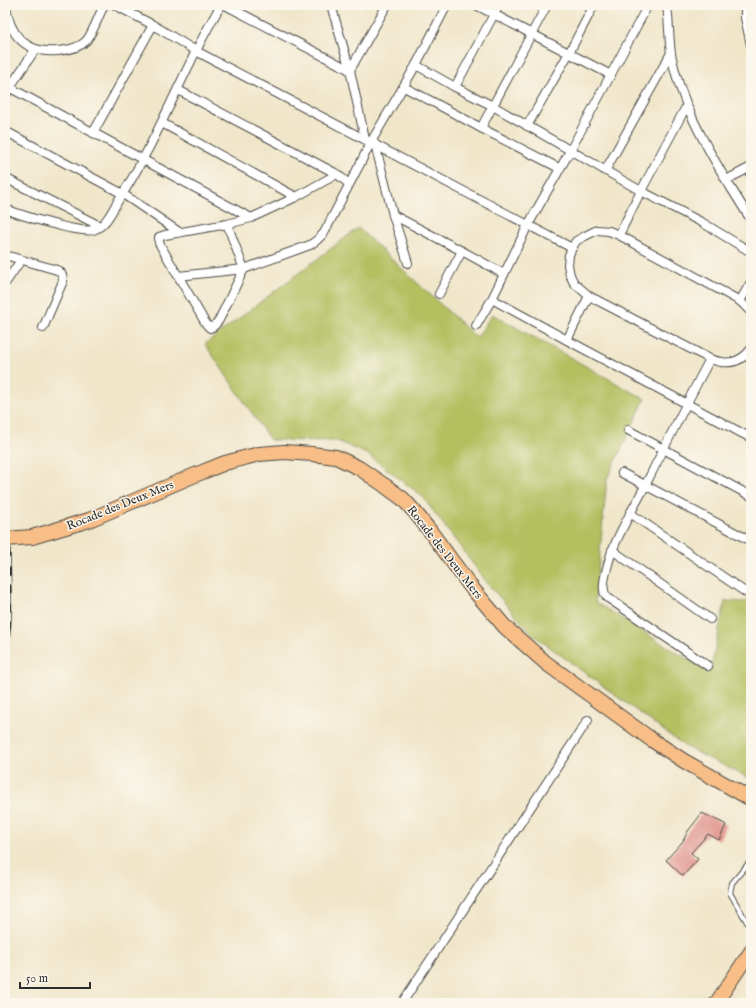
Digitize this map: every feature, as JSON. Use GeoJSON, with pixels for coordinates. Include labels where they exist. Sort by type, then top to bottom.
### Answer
{"type":"FeatureCollection","features":[{"type":"Feature","properties":{"kind":"highway","name":"Rocade des Deux Mers"},"geometry":{"type":"LineString","coordinates":[[5,539],[32,537],[89,520],[196,474],[225,463],[253,455],[284,452],[336,457],[359,468],[403,499],[430,531],[471,587],[505,627],[546,664],[678,757],[751,799]]}},
{"type":"Feature","properties":{"kind":"main road"},"geometry":{"type":"LineString","coordinates":[[716,1003],[751,951]]}},
{"type":"Feature","properties":{"kind":"street"},"geometry":{"type":"LineString","coordinates":[[6,5],[8,20],[15,34],[22,42],[36,50],[50,52],[77,47],[87,39],[104,5]]}},
{"type":"Feature","properties":{"kind":"street"},"geometry":{"type":"LineString","coordinates":[[115,5],[196,51],[572,248]]}},
{"type":"Feature","properties":{"kind":"street"},"geometry":{"type":"LineString","coordinates":[[5,210],[56,225],[86,231],[92,231],[100,226],[106,220],[123,194],[143,160],[220,5]]}},
{"type":"Feature","properties":{"kind":"street"},"geometry":{"type":"LineString","coordinates":[[225,5],[350,70]]}},
{"type":"Feature","properties":{"kind":"street"},"geometry":{"type":"LineString","coordinates":[[331,5],[370,142],[408,263]]}},
{"type":"Feature","properties":{"kind":"street"},"geometry":{"type":"LineString","coordinates":[[350,70],[387,5]]}},
{"type":"Feature","properties":{"kind":"street"},"geometry":{"type":"LineString","coordinates":[[178,276],[244,269],[310,245],[324,233],[370,142],[404,87],[447,5]]}},
{"type":"Feature","properties":{"kind":"street"},"geometry":{"type":"LineString","coordinates":[[476,5],[611,75]]}},
{"type":"Feature","properties":{"kind":"street"},"geometry":{"type":"LineString","coordinates":[[455,87],[499,5]]}},
{"type":"Feature","properties":{"kind":"street"},"geometry":{"type":"LineString","coordinates":[[481,128],[547,5]]}},
{"type":"Feature","properties":{"kind":"street"},"geometry":{"type":"LineString","coordinates":[[527,126],[569,53],[594,5]]}},
{"type":"Feature","properties":{"kind":"street"},"geometry":{"type":"LineString","coordinates":[[476,326],[492,299],[528,225],[570,151],[648,5]]}},
{"type":"Feature","properties":{"kind":"street"},"geometry":{"type":"LineString","coordinates":[[667,5],[671,53],[687,105],[709,150],[751,220]]}},
{"type":"Feature","properties":{"kind":"street"},"geometry":{"type":"LineString","coordinates":[[745,5],[751,45]]}},
{"type":"Feature","properties":{"kind":"street"},"geometry":{"type":"LineString","coordinates":[[93,133],[152,25]]}},
{"type":"Feature","properties":{"kind":"street"},"geometry":{"type":"LineString","coordinates":[[5,96],[7,86],[36,50]]}},
{"type":"Feature","properties":{"kind":"street"},"geometry":{"type":"LineString","coordinates":[[606,171],[671,53]]}},
{"type":"Feature","properties":{"kind":"street"},"geometry":{"type":"LineString","coordinates":[[416,65],[493,106],[641,191],[703,223],[751,252]]}},
{"type":"Feature","properties":{"kind":"street"},"geometry":{"type":"LineString","coordinates":[[7,86],[251,218]]}},
{"type":"Feature","properties":{"kind":"street"},"geometry":{"type":"LineString","coordinates":[[404,87],[559,168]]}},
{"type":"Feature","properties":{"kind":"street"},"geometry":{"type":"LineString","coordinates":[[178,90],[337,174],[349,184]]}},
{"type":"Feature","properties":{"kind":"street"},"geometry":{"type":"LineString","coordinates":[[619,235],[687,105]]}},
{"type":"Feature","properties":{"kind":"street"},"geometry":{"type":"LineString","coordinates":[[162,123],[296,197]]}},
{"type":"Feature","properties":{"kind":"street"},"geometry":{"type":"LineString","coordinates":[[5,131],[123,194],[179,232]]}},
{"type":"Feature","properties":{"kind":"street"},"geometry":{"type":"LineString","coordinates":[[726,180],[751,167]]}},
{"type":"Feature","properties":{"kind":"street"},"geometry":{"type":"LineString","coordinates":[[227,224],[244,269],[219,320],[212,328],[210,328],[206,324],[178,276],[159,243],[158,238],[160,236],[227,224],[251,218],[296,197],[337,174]]}},
{"type":"Feature","properties":{"kind":"street"},"geometry":{"type":"LineString","coordinates":[[5,178],[100,226]]}},
{"type":"Feature","properties":{"kind":"street"},"geometry":{"type":"LineString","coordinates":[[393,215],[504,274]]}},
{"type":"Feature","properties":{"kind":"street"},"geometry":{"type":"LineString","coordinates":[[750,352],[740,359],[729,363],[710,359],[589,296],[574,282],[570,275],[568,255],[576,241],[597,230],[608,231],[619,235],[740,301],[751,312]]}},
{"type":"Feature","properties":{"kind":"street"},"geometry":{"type":"LineString","coordinates":[[439,294],[462,251]]}},
{"type":"Feature","properties":{"kind":"street"},"geometry":{"type":"LineString","coordinates":[[5,255],[60,271],[63,276],[63,281],[43,328]]}},
{"type":"Feature","properties":{"kind":"street"},"geometry":{"type":"LineString","coordinates":[[6,282],[21,260]]}},
{"type":"Feature","properties":{"kind":"street"},"geometry":{"type":"LineString","coordinates":[[740,301],[751,282]]}},
{"type":"Feature","properties":{"kind":"street"},"geometry":{"type":"LineString","coordinates":[[567,340],[589,296]]}},
{"type":"Feature","properties":{"kind":"street"},"geometry":{"type":"LineString","coordinates":[[492,299],[751,438]]}},
{"type":"Feature","properties":{"kind":"street"},"geometry":{"type":"LineString","coordinates":[[708,666],[608,598],[604,591],[604,582],[612,550],[710,359]]}},
{"type":"Feature","properties":{"kind":"street"},"geometry":{"type":"LineString","coordinates":[[628,430],[751,496]]}},
{"type":"Feature","properties":{"kind":"street"},"geometry":{"type":"LineString","coordinates":[[622,474],[751,541]]}},
{"type":"Feature","properties":{"kind":"street"},"geometry":{"type":"LineString","coordinates":[[630,513],[751,596]]}},
{"type":"Feature","properties":{"kind":"street"},"geometry":{"type":"LineString","coordinates":[[612,550],[710,620]]}},
{"type":"Feature","properties":{"kind":"street"},"geometry":{"type":"LineString","coordinates":[[402,1003],[588,720]]}},
{"type":"Feature","properties":{"kind":"lane"},"geometry":{"type":"LineString","coordinates":[[751,864],[748,864],[732,883],[730,894],[751,930]]}},
{"type":"Feature","properties":{"kind":"green space"},"geometry":{"type":"Polygon","coordinates":[[[358,228],[477,338],[492,314],[645,399],[607,479],[595,602],[710,673],[725,601],[751,602],[751,779],[686,747],[532,634],[488,584],[422,496],[367,454],[337,441],[270,440],[205,344],[358,228]]]}},
{"type":"Feature","properties":{"kind":"building"},"geometry":{"type":"Polygon","coordinates":[[[702,813],[726,825],[719,840],[708,834],[691,853],[698,859],[683,876],[666,860],[683,841],[688,831],[702,813]]]}},
{"type":"Feature","properties":{"kind":"railway"},"geometry":{"type":"LineString","coordinates":[[5,522],[8,539],[10,611],[5,678]]}}]}
